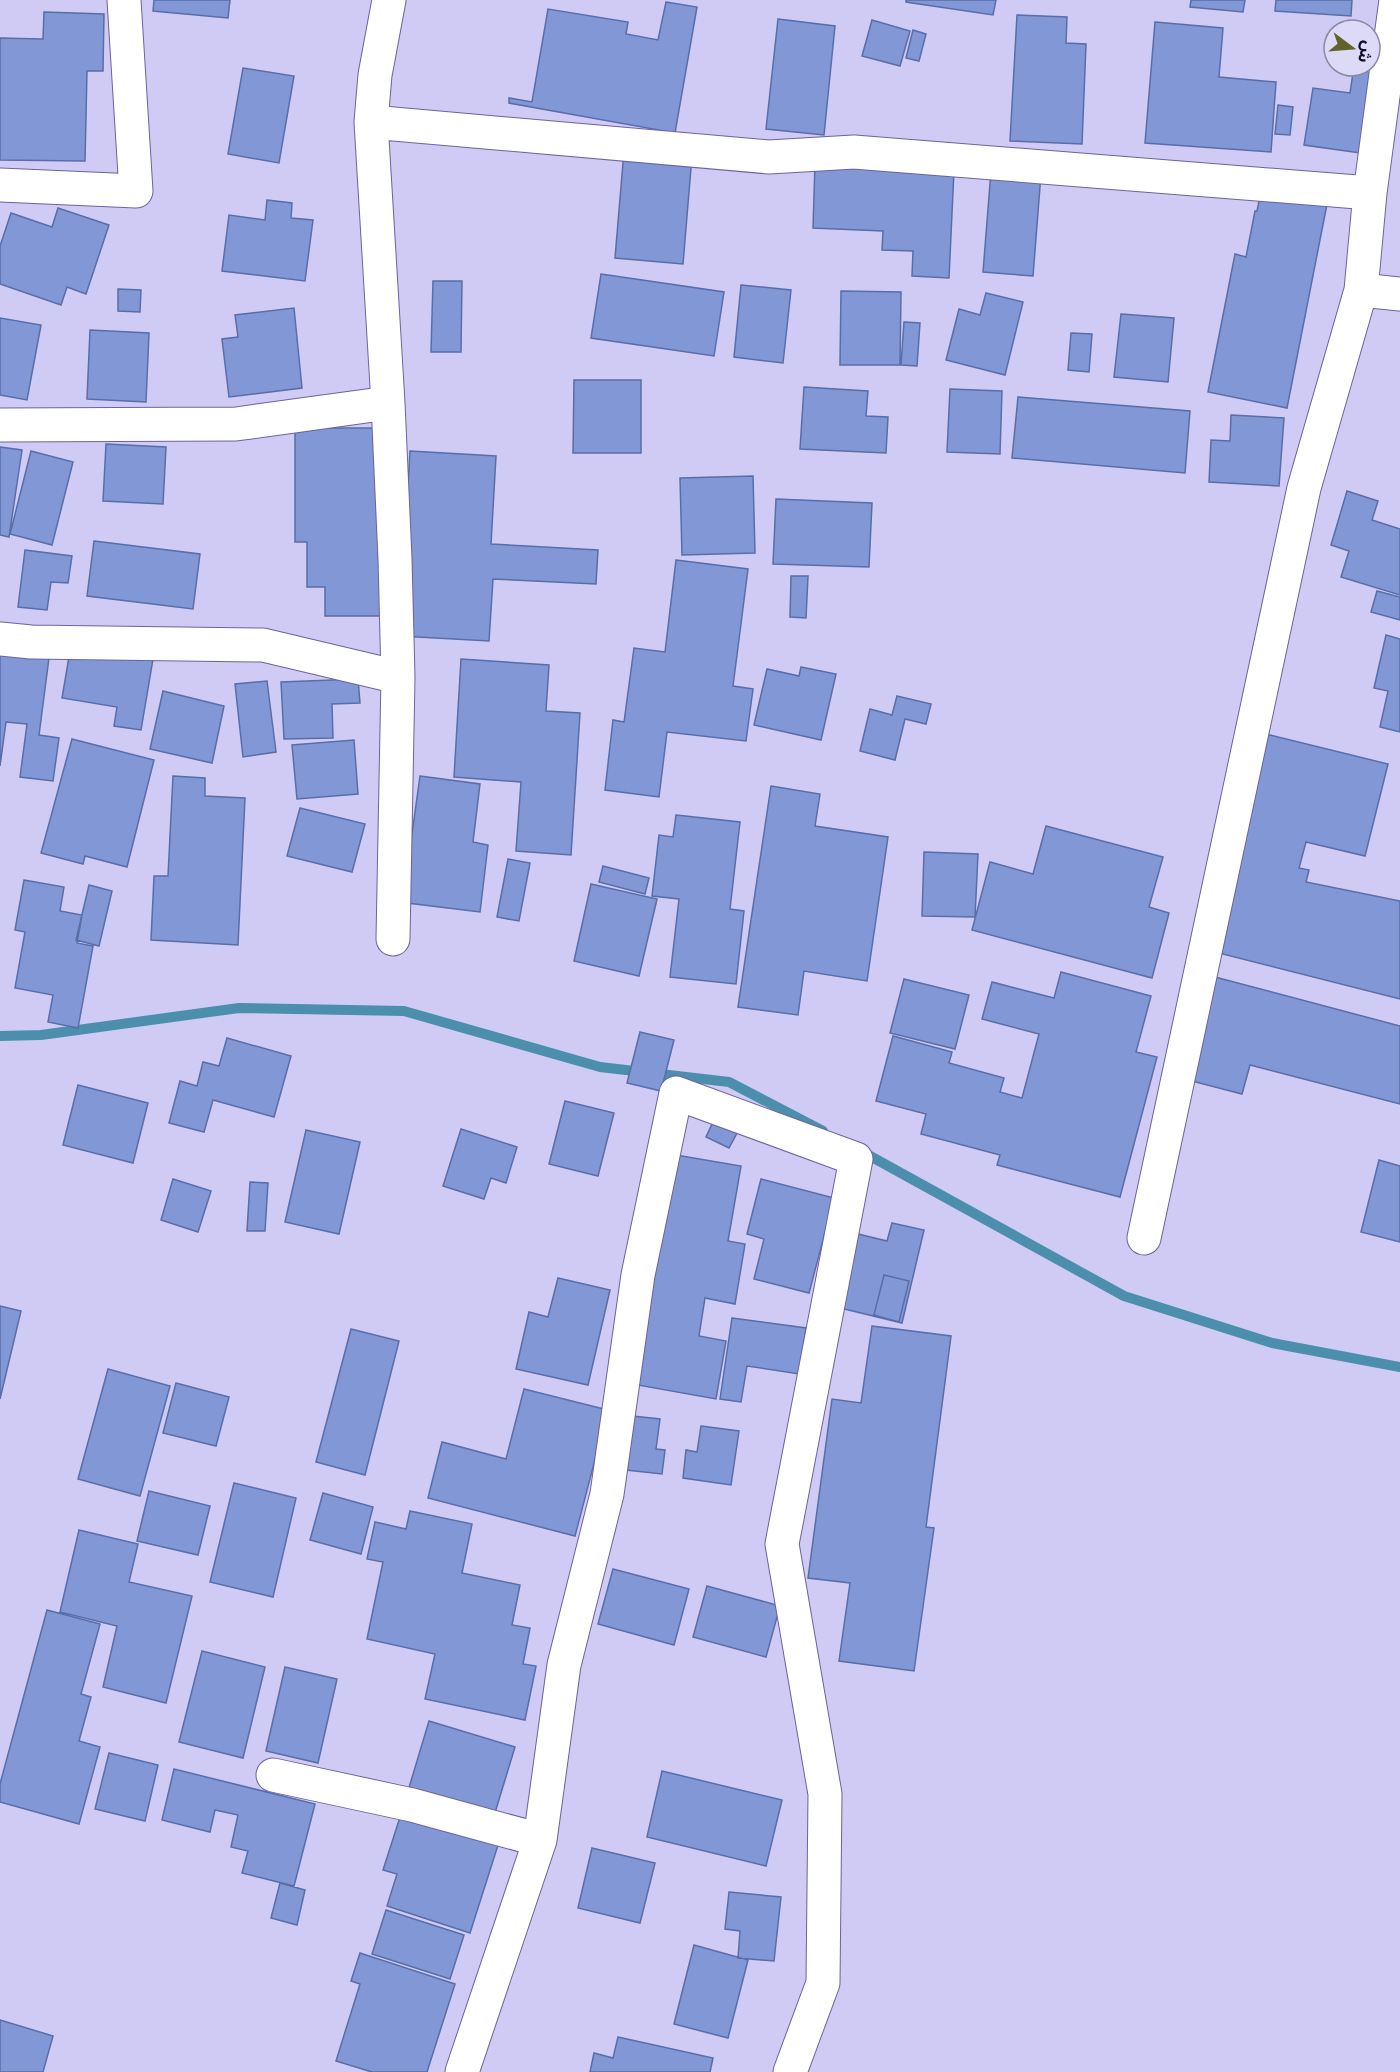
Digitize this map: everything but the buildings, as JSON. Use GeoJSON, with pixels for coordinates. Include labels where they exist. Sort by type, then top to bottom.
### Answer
{"type":"FeatureCollection","features":[{"type":"Feature","properties":{"kind":"street"},"geometry":{"type":"LineString","coordinates":[[0,185],[136,191],[115,0]]}},
{"type":"Feature","properties":{"kind":"street"},"geometry":{"type":"LineString","coordinates":[[388,0],[375,75],[371,122],[396,559],[398,677],[393,939]]}},
{"type":"Feature","properties":{"kind":"street"},"geometry":{"type":"LineString","coordinates":[[1144,1238],[1304,488],[1361,290],[1370,193],[1396,0]]}},
{"type":"Feature","properties":{"kind":"street"},"geometry":{"type":"LineString","coordinates":[[371,122],[769,157],[854,152],[1370,193]]}},
{"type":"Feature","properties":{"kind":"street"},"geometry":{"type":"LineString","coordinates":[[1361,290],[1400,294]]}},
{"type":"Feature","properties":{"kind":"street"},"geometry":{"type":"LineString","coordinates":[[0,424],[236,424],[388,403]]}},
{"type":"Feature","properties":{"kind":"street"},"geometry":{"type":"LineString","coordinates":[[0,639],[31,642],[263,645],[398,677]]}},
{"type":"Feature","properties":{"kind":"street"},"geometry":{"type":"LineString","coordinates":[[462,2072],[540,1840],[564,1665],[607,1494],[638,1275],[676,1093],[856,1159],[782,1544],[825,1794],[823,1983],[790,2072]]}},
{"type":"Feature","properties":{"kind":"street"},"geometry":{"type":"LineString","coordinates":[[273,1775],[412,1805],[540,1840]]}},
{"type":"Feature","properties":{"kind":"waterway"},"geometry":{"type":"LineString","coordinates":[[0,1036],[41,1035],[239,1008],[404,1011],[600,1067],[729,1082],[823,1131]]}},
{"type":"Feature","properties":{"kind":"waterway"},"geometry":{"type":"LineString","coordinates":[[861,1151],[1124,1296],[1272,1343],[1400,1367]]}}]}
